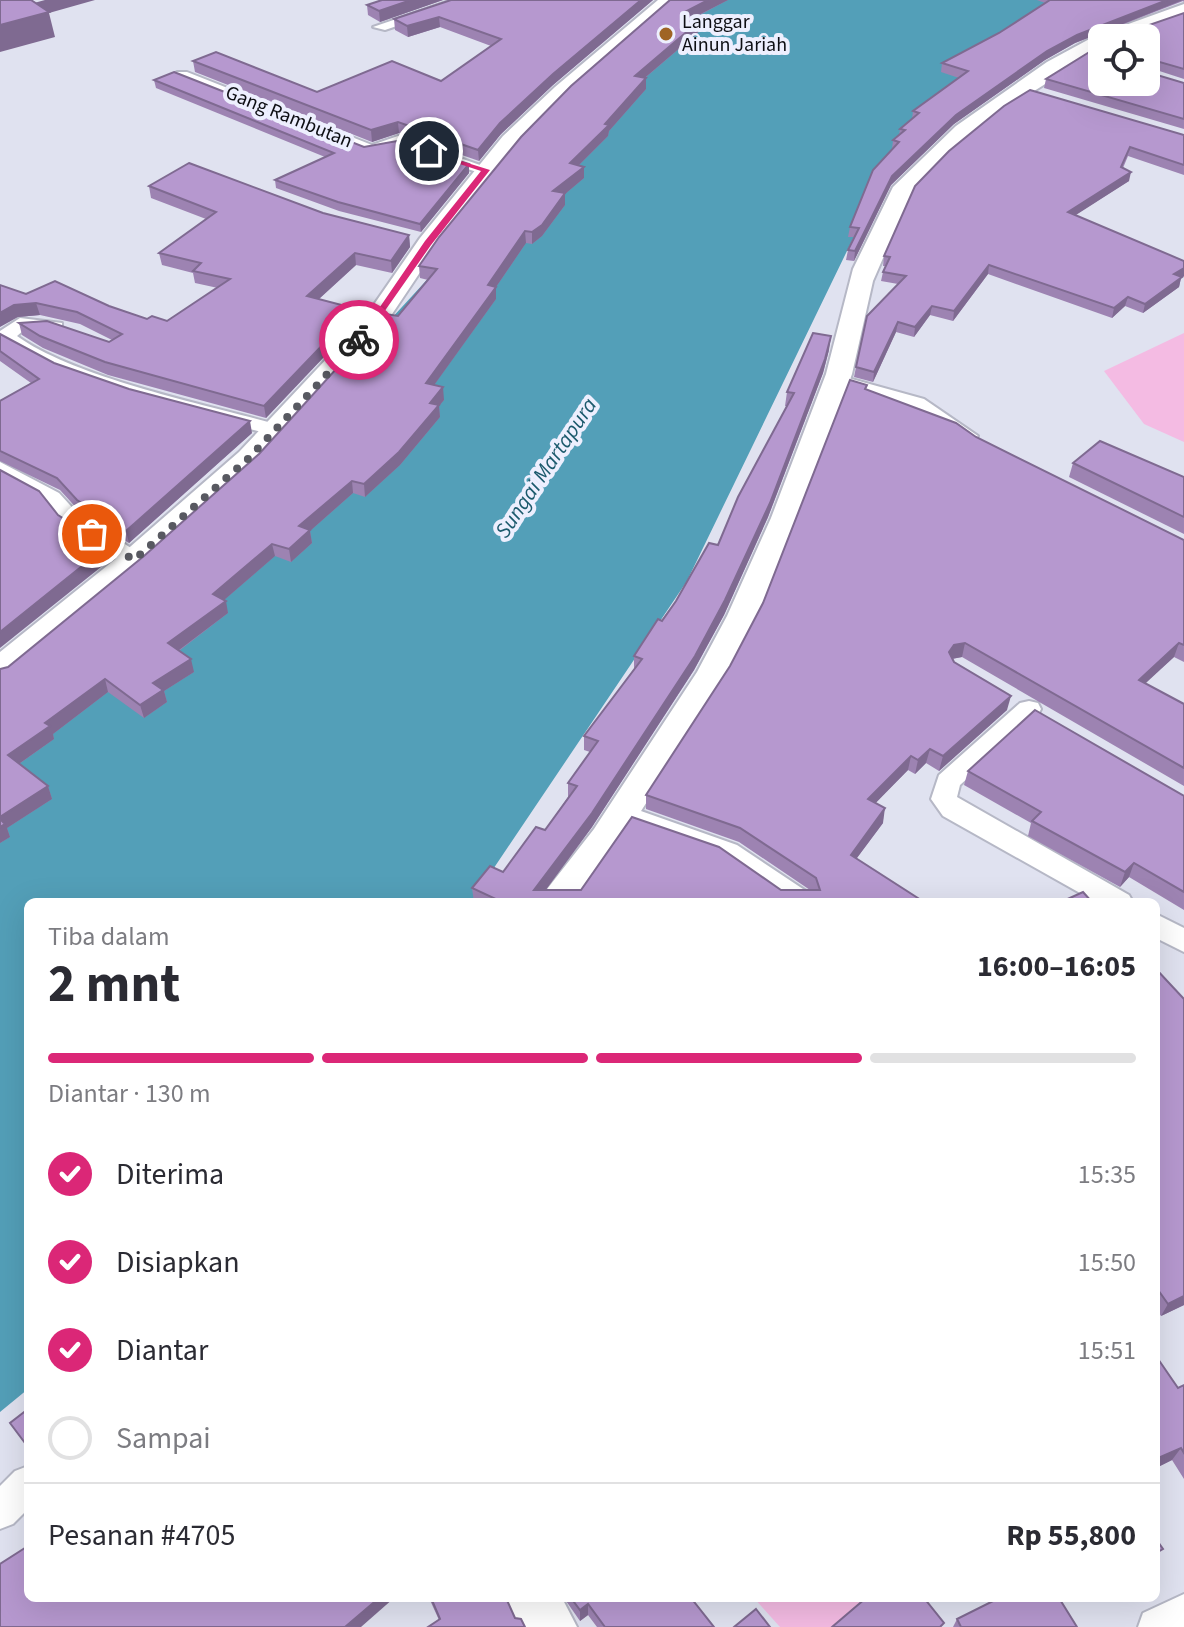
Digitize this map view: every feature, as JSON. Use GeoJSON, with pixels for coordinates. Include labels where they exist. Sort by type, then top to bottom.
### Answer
{"type":"FeatureCollection","features":[{"type":"Feature","properties":{"kind":"street"},"geometry":{"type":"LineString","coordinates":[[380,27],[466,0]]}},
{"type":"Feature","properties":{"kind":"street"},"geometry":{"type":"LineString","coordinates":[[0,669],[206,498],[276,430],[373,324],[422,241],[511,141],[562,91],[669,0]]}},
{"type":"Feature","properties":{"kind":"street"},"geometry":{"type":"LineString","coordinates":[[1146,24],[1184,10]]}},
{"type":"Feature","properties":{"kind":"street"},"geometry":{"type":"LineString","coordinates":[[560,898],[582,877],[624,815],[727,649],[769,553],[837,381],[857,292],[902,191],[926,162],[1022,89],[1088,53]]}},
{"type":"Feature","properties":{"kind":"street","name":"Gang Rambutan"},"geometry":{"type":"LineString","coordinates":[[182,75],[372,150],[398,141],[486,170]]}},
{"type":"Feature","properties":{"kind":"street"},"geometry":{"type":"LineString","coordinates":[[1022,89],[1048,97]]}},
{"type":"Feature","properties":{"kind":"street"},"geometry":{"type":"LineString","coordinates":[[68,331],[25,323],[8,329],[5,336],[13,343],[64,366],[276,430]]}},
{"type":"Feature","properties":{"kind":"street"},"geometry":{"type":"LineString","coordinates":[[837,381],[917,403],[981,444]]}},
{"type":"Feature","properties":{"kind":"street"},"geometry":{"type":"LineString","coordinates":[[0,468],[52,497],[71,520],[134,560]]}},
{"type":"Feature","properties":{"kind":"street"},"geometry":{"type":"LineString","coordinates":[[1055,724],[1017,702],[948,781],[944,799],[952,809],[1112,898]]}},
{"type":"Feature","properties":{"kind":"street"},"geometry":{"type":"LineString","coordinates":[[624,815],[728,852],[796,898]]}},
{"type":"Feature","properties":{"kind":"street"},"geometry":{"type":"LineString","coordinates":[[1160,927],[1184,941]]}},
{"type":"Feature","properties":{"kind":"street"},"geometry":{"type":"LineString","coordinates":[[0,1511],[24,1488]]}},
{"type":"Feature","properties":{"kind":"street"},"geometry":{"type":"LineString","coordinates":[[534,1602],[550,1627]]}},
{"type":"Feature","properties":{"kind":"street"},"geometry":{"type":"LineString","coordinates":[[1157,1627],[1184,1613]]}},
{"type":"Feature","properties":{"kind":"shaded area"},"geometry":{"type":"Polygon","coordinates":[[[1184,333],[1184,442],[1144,424],[1104,371],[1184,333]]]}},
{"type":"Feature","properties":{"kind":"shaded area"},"geometry":{"type":"Polygon","coordinates":[[[758,1602],[862,1602],[836,1627],[780,1627],[758,1602]]]}},
{"type":"Feature","properties":{"kind":"water","name":"Sungai Martapura"},"geometry":{"type":"Polygon","coordinates":[[[684,0],[1161,0],[1102,24],[1088,24],[1088,30],[1015,59],[908,148],[862,220],[687,581],[474,898],[24,898],[24,1392],[0,1412],[0,698],[390,320],[684,0]]]}},
{"type":"Feature","properties":{"kind":"building"},"geometry":{"type":"Polygon","coordinates":[[[0,0],[31,0],[49,12],[0,25],[0,0]]]}},
{"type":"Feature","properties":{"kind":"building"},"geometry":{"type":"Polygon","coordinates":[[[382,0],[411,0],[379,11],[367,5],[382,0]]]}},
{"type":"Feature","properties":{"kind":"building"},"geometry":{"type":"Polygon","coordinates":[[[451,0],[641,0],[553,74],[500,123],[478,150],[398,122],[371,130],[193,61],[216,52],[317,92],[392,61],[441,81],[501,39],[439,17],[407,26],[394,19],[451,0]]]}},
{"type":"Feature","properties":{"kind":"building"},"geometry":{"type":"Polygon","coordinates":[[[670,0],[708,0],[683,13],[703,18],[635,76],[646,78],[605,124],[609,125],[570,163],[584,167],[553,191],[565,193],[542,225],[532,232],[525,231],[488,285],[496,287],[426,383],[443,387],[430,403],[439,405],[399,452],[364,484],[352,481],[299,526],[310,530],[289,549],[272,544],[213,594],[226,601],[168,643],[191,659],[153,683],[163,690],[140,705],[105,679],[45,723],[50,726],[8,755],[48,786],[0,817],[0,669],[8,667],[144,556],[259,454],[386,314],[398,316],[437,269],[419,266],[521,137],[571,86],[670,0]]]}},
{"type":"Feature","properties":{"kind":"building"},"geometry":{"type":"Polygon","coordinates":[[[1050,0],[1167,0],[1105,24],[1088,24],[1088,31],[1047,51],[956,115],[892,176],[855,251],[848,250],[859,228],[850,227],[873,170],[899,142],[893,140],[905,130],[900,129],[919,113],[913,111],[968,71],[942,63],[999,33],[1050,0]]]}},
{"type":"Feature","properties":{"kind":"building"},"geometry":{"type":"Polygon","coordinates":[[[1184,13],[1184,69],[1160,62],[1160,24],[1152,24],[1184,13]]]}},
{"type":"Feature","properties":{"kind":"building"},"geometry":{"type":"Polygon","coordinates":[[[1088,53],[1088,91],[1046,79],[1088,53]]]}},
{"type":"Feature","properties":{"kind":"building"},"geometry":{"type":"Polygon","coordinates":[[[174,72],[364,147],[397,141],[469,164],[420,224],[338,202],[275,180],[334,153],[154,80],[174,72]]]}},
{"type":"Feature","properties":{"kind":"building"},"geometry":{"type":"Polygon","coordinates":[[[1160,76],[1184,83],[1184,119],[1105,96],[1160,96],[1160,76]]]}},
{"type":"Feature","properties":{"kind":"building"},"geometry":{"type":"Polygon","coordinates":[[[1030,90],[1184,135],[1184,165],[1130,147],[1121,167],[1131,172],[1068,212],[1184,261],[1184,268],[1174,274],[1182,277],[1145,304],[1128,297],[1114,308],[989,265],[954,311],[932,306],[915,327],[898,322],[874,372],[856,367],[867,316],[906,276],[883,272],[890,257],[884,256],[915,186],[949,151],[1004,106],[1030,90]]]}},
{"type":"Feature","properties":{"kind":"building"},"geometry":{"type":"Polygon","coordinates":[[[189,163],[323,213],[409,235],[391,261],[355,253],[307,296],[357,309],[264,406],[105,362],[40,336],[19,323],[47,321],[109,342],[122,334],[77,312],[36,303],[14,305],[0,313],[0,285],[26,294],[55,281],[109,306],[147,319],[152,316],[167,321],[230,279],[193,271],[201,263],[159,253],[216,212],[149,186],[189,163]]]}},
{"type":"Feature","properties":{"kind":"building"},"geometry":{"type":"Polygon","coordinates":[[[813,333],[831,336],[770,503],[695,656],[592,813],[534,890],[581,890],[632,817],[719,847],[781,890],[820,890],[816,878],[740,828],[646,795],[730,666],[763,603],[850,380],[867,385],[865,389],[956,423],[976,437],[1184,540],[1184,645],[1179,643],[1139,680],[1184,704],[1184,768],[965,643],[954,645],[949,652],[954,662],[1011,696],[943,756],[930,749],[918,760],[911,756],[868,799],[885,808],[851,855],[918,898],[493,898],[472,888],[490,866],[503,872],[536,827],[545,830],[577,786],[568,783],[598,741],[584,736],[642,659],[634,656],[658,619],[662,621],[676,601],[709,543],[718,545],[738,497],[794,393],[787,392],[813,333]]]}},
{"type":"Feature","properties":{"kind":"building"},"geometry":{"type":"Polygon","coordinates":[[[0,334],[54,363],[129,389],[250,421],[126,531],[77,500],[57,478],[0,451],[0,401],[39,379],[0,351],[0,334]]]}},
{"type":"Feature","properties":{"kind":"building"},"geometry":{"type":"Polygon","coordinates":[[[1100,441],[1184,477],[1184,517],[1073,463],[1100,441]]]}},
{"type":"Feature","properties":{"kind":"building"},"geometry":{"type":"Polygon","coordinates":[[[0,470],[39,491],[58,515],[107,546],[0,632],[0,470]]]}},
{"type":"Feature","properties":{"kind":"building"},"geometry":{"type":"Polygon","coordinates":[[[1035,710],[1184,796],[1184,892],[1134,863],[1125,872],[1032,821],[1041,812],[968,771],[1035,710]]]}},
{"type":"Feature","properties":{"kind":"building"},"geometry":{"type":"Polygon","coordinates":[[[1083,892],[1088,898],[1070,898],[1083,892]]]}},
{"type":"Feature","properties":{"kind":"building"},"geometry":{"type":"Polygon","coordinates":[[[1160,973],[1184,999],[1184,1296],[1168,1304],[1160,1293],[1160,973]]]}},
{"type":"Feature","properties":{"kind":"building"},"geometry":{"type":"Polygon","coordinates":[[[1160,1362],[1178,1388],[1184,1385],[1184,1453],[1181,1448],[1160,1457],[1160,1362]]]}},
{"type":"Feature","properties":{"kind":"building"},"geometry":{"type":"Polygon","coordinates":[[[24,1412],[24,1442],[10,1423],[24,1412]]]}},
{"type":"Feature","properties":{"kind":"building"},"geometry":{"type":"Polygon","coordinates":[[[24,1549],[24,1602],[374,1602],[345,1627],[0,1627],[0,1564],[24,1549]]]}},
{"type":"Feature","properties":{"kind":"building"},"geometry":{"type":"Polygon","coordinates":[[[433,1602],[508,1602],[515,1618],[521,1619],[525,1627],[428,1627],[440,1619],[433,1602]]]}},
{"type":"Feature","properties":{"kind":"building"},"geometry":{"type":"Polygon","coordinates":[[[574,1602],[694,1602],[714,1627],[605,1627],[588,1604],[580,1610],[574,1602]]]}},
{"type":"Feature","properties":{"kind":"building"},"geometry":{"type":"Polygon","coordinates":[[[861,1602],[927,1602],[944,1623],[940,1627],[832,1627],[861,1602]]]}},
{"type":"Feature","properties":{"kind":"building"},"geometry":{"type":"Polygon","coordinates":[[[991,1602],[1061,1602],[1077,1627],[961,1627],[957,1619],[991,1602]]]}},
{"type":"Feature","properties":{"kind":"building"},"geometry":{"type":"Polygon","coordinates":[[[756,1609],[770,1627],[734,1627],[756,1609]]]}},
{"type":"Feature","properties":{"kind":"way so far"},"geometry":{"type":"LineString","coordinates":[[92,534],[134,560],[249,458],[359,340]]}},
{"type":"Feature","properties":{"kind":"place","name":"Langgar Ainun Jariah"},"geometry":{"type":"Point","coordinates":[666,34]}},
{"type":"Feature","properties":{"kind":"route"},"geometry":{"type":"LineString","coordinates":[[359,340],[428,243],[486,170],[429,151]]}}]}
